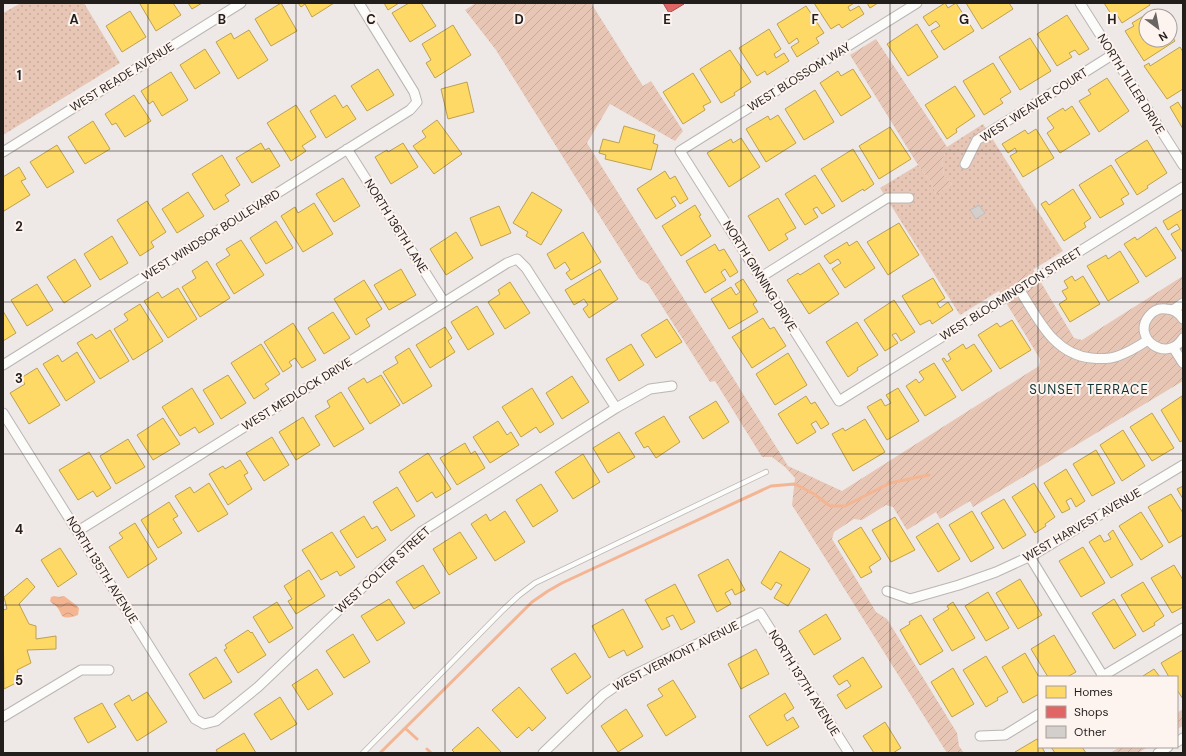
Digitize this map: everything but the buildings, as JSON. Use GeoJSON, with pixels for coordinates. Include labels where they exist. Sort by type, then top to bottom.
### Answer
{"type":"FeatureCollection","features":[{"type":"Feature","properties":{"kind":"street","name":"WEST READE AVENUE"},"geometry":{"type":"LineString","coordinates":[[3,152],[241,3]]}},
{"type":"Feature","properties":{"kind":"street","name":"WEST WINDSOR BOULEVARD"},"geometry":{"type":"LineString","coordinates":[[3,365],[410,110],[417,102],[414,92],[359,3]]}},
{"type":"Feature","properties":{"kind":"street","name":"WEST BLOSSOM WAY"},"geometry":{"type":"LineString","coordinates":[[680,151],[917,3]]}},
{"type":"Feature","properties":{"kind":"street","name":"NORTH TILLER DRIVE"},"geometry":{"type":"LineString","coordinates":[[1080,3],[1183,165]]}},
{"type":"Feature","properties":{"kind":"street","name":"WEST WEAVER COURT"},"geometry":{"type":"LineString","coordinates":[[965,164],[977,140],[1112,55]]}},
{"type":"Feature","properties":{"kind":"street","name":"NORTH 136TH LANE"},"geometry":{"type":"LineString","coordinates":[[347,149],[444,302]]}},
{"type":"Feature","properties":{"kind":"street","name":"NORTH GINNING DRIVE"},"geometry":{"type":"LineString","coordinates":[[680,151],[839,401]]}},
{"type":"Feature","properties":{"kind":"street","name":"WEST BLOOMINGTON STREET"},"geometry":{"type":"LineString","coordinates":[[839,401],[1183,187]]}},
{"type":"Feature","properties":{"kind":"street"},"geometry":{"type":"LineString","coordinates":[[761,277],[887,198],[909,198]]}},
{"type":"Feature","properties":{"kind":"street","name":"WEST MEDLOCK DRIVE"},"geometry":{"type":"LineString","coordinates":[[78,531],[507,263],[517,260],[526,268],[616,408]]}},
{"type":"Feature","properties":{"kind":"street"},"geometry":{"type":"LineString","coordinates":[[1019,289],[1050,336],[1065,350],[1073,354],[1086,358],[1107,358],[1127,353],[1148,340]]}},
{"type":"Feature","properties":{"kind":"street"},"geometry":{"type":"LineString","coordinates":[[1173,310],[1183,304]]}},
{"type":"Feature","properties":{"kind":"street"},"geometry":{"type":"LineString","coordinates":[[1183,319],[1173,310],[1167,308],[1156,311],[1147,319],[1145,330],[1148,340],[1152,345],[1162,349],[1178,345],[1183,338]]}},
{"type":"Feature","properties":{"kind":"street"},"geometry":{"type":"LineString","coordinates":[[1173,347],[1183,363]]}},
{"type":"Feature","properties":{"kind":"street","name":"WEST COLTER STREET"},"geometry":{"type":"LineString","coordinates":[[204,724],[216,721],[258,687],[421,532],[616,408],[650,389],[672,386]]}},
{"type":"Feature","properties":{"kind":"street","name":"NORTH 135TH AVENUE"},"geometry":{"type":"LineString","coordinates":[[3,413],[195,719],[204,724]]}},
{"type":"Feature","properties":{"kind":"street","name":"WEST HARVEST AVENUE"},"geometry":{"type":"LineString","coordinates":[[887,591],[910,599],[996,572],[1030,557],[1183,465]]}},
{"type":"Feature","properties":{"kind":"street"},"geometry":{"type":"LineString","coordinates":[[1030,557],[1102,676],[1183,628]]}},
{"type":"Feature","properties":{"kind":"street","name":"WEST VERMONT AVENUE"},"geometry":{"type":"LineString","coordinates":[[543,753],[602,695],[626,679],[760,613]]}},
{"type":"Feature","properties":{"kind":"street","name":"NORTH 137TH AVENUE"},"geometry":{"type":"LineString","coordinates":[[760,613],[849,753]]}},
{"type":"Feature","properties":{"kind":"street"},"geometry":{"type":"LineString","coordinates":[[3,717],[81,670],[109,670]]}},
{"type":"Feature","properties":{"kind":"street"},"geometry":{"type":"LineString","coordinates":[[980,736],[1005,735],[1038,715]]}},
{"type":"Feature","properties":{"kind":"lane"},"geometry":{"type":"LineString","coordinates":[[363,753],[503,610],[535,583],[766,472]]}},
{"type":"Feature","properties":{"kind":"shaded area"},"geometry":{"type":"Polygon","coordinates":[[[21,3],[84,3],[120,63],[3,135],[3,13],[21,3]]]}},
{"type":"Feature","properties":{"kind":"shaded area"},"geometry":{"type":"Polygon","coordinates":[[[476,3],[591,3],[643,86],[651,81],[683,131],[675,141],[610,104],[587,143],[788,466],[842,491],[1039,366],[1040,359],[999,291],[1033,269],[1074,338],[1082,340],[1183,276],[1183,381],[973,507],[970,501],[940,519],[936,512],[907,530],[893,507],[886,505],[862,520],[854,519],[834,532],[832,539],[876,612],[887,619],[957,733],[959,746],[964,753],[947,753],[792,505],[795,478],[785,467],[772,457],[762,457],[715,381],[710,382],[648,284],[639,279],[496,50],[465,10],[476,3]]]}},
{"type":"Feature","properties":{"kind":"shaded area"},"geometry":{"type":"Polygon","coordinates":[[[876,39],[947,147],[942,161],[944,175],[952,184],[936,194],[931,182],[918,165],[850,55],[876,39]]]}},
{"type":"Feature","properties":{"kind":"shaded area"},"geometry":{"type":"Polygon","coordinates":[[[983,124],[1063,251],[960,315],[880,188],[918,165],[931,182],[936,194],[952,184],[944,175],[942,161],[947,147],[983,124]]]}},
{"type":"Feature","properties":{"kind":"shaded area"},"geometry":{"type":"Polygon","coordinates":[[[1183,709],[1183,726],[1178,728],[1178,712],[1183,709]]]}},
{"type":"Feature","properties":{"kind":"shaded area"},"geometry":{"type":"Polygon","coordinates":[[[1118,748],[1146,748],[1138,753],[1110,753],[1118,748]]]}},
{"type":"Feature","properties":{"kind":"water"},"geometry":{"type":"Polygon","coordinates":[[[64,596],[76,605],[79,608],[78,615],[68,618],[62,616],[57,607],[50,601],[51,597],[64,596]]]}},
{"type":"Feature","properties":{"kind":"waterway"},"geometry":{"type":"LineString","coordinates":[[380,753],[532,602],[562,583],[771,486],[795,484],[814,494],[830,506],[845,506],[890,483],[929,475]]}},
{"type":"Feature","properties":{"kind":"waterway"},"geometry":{"type":"LineString","coordinates":[[405,728],[417,739]]}},
{"type":"Feature","properties":{"kind":"waterway"},"geometry":{"type":"LineString","coordinates":[[427,749],[431,753]]}},
{"type":"Feature","properties":{"kind":"district","name":"SUNSET TERRACE"},"geometry":{"type":"Point","coordinates":[1089,389]}}]}
